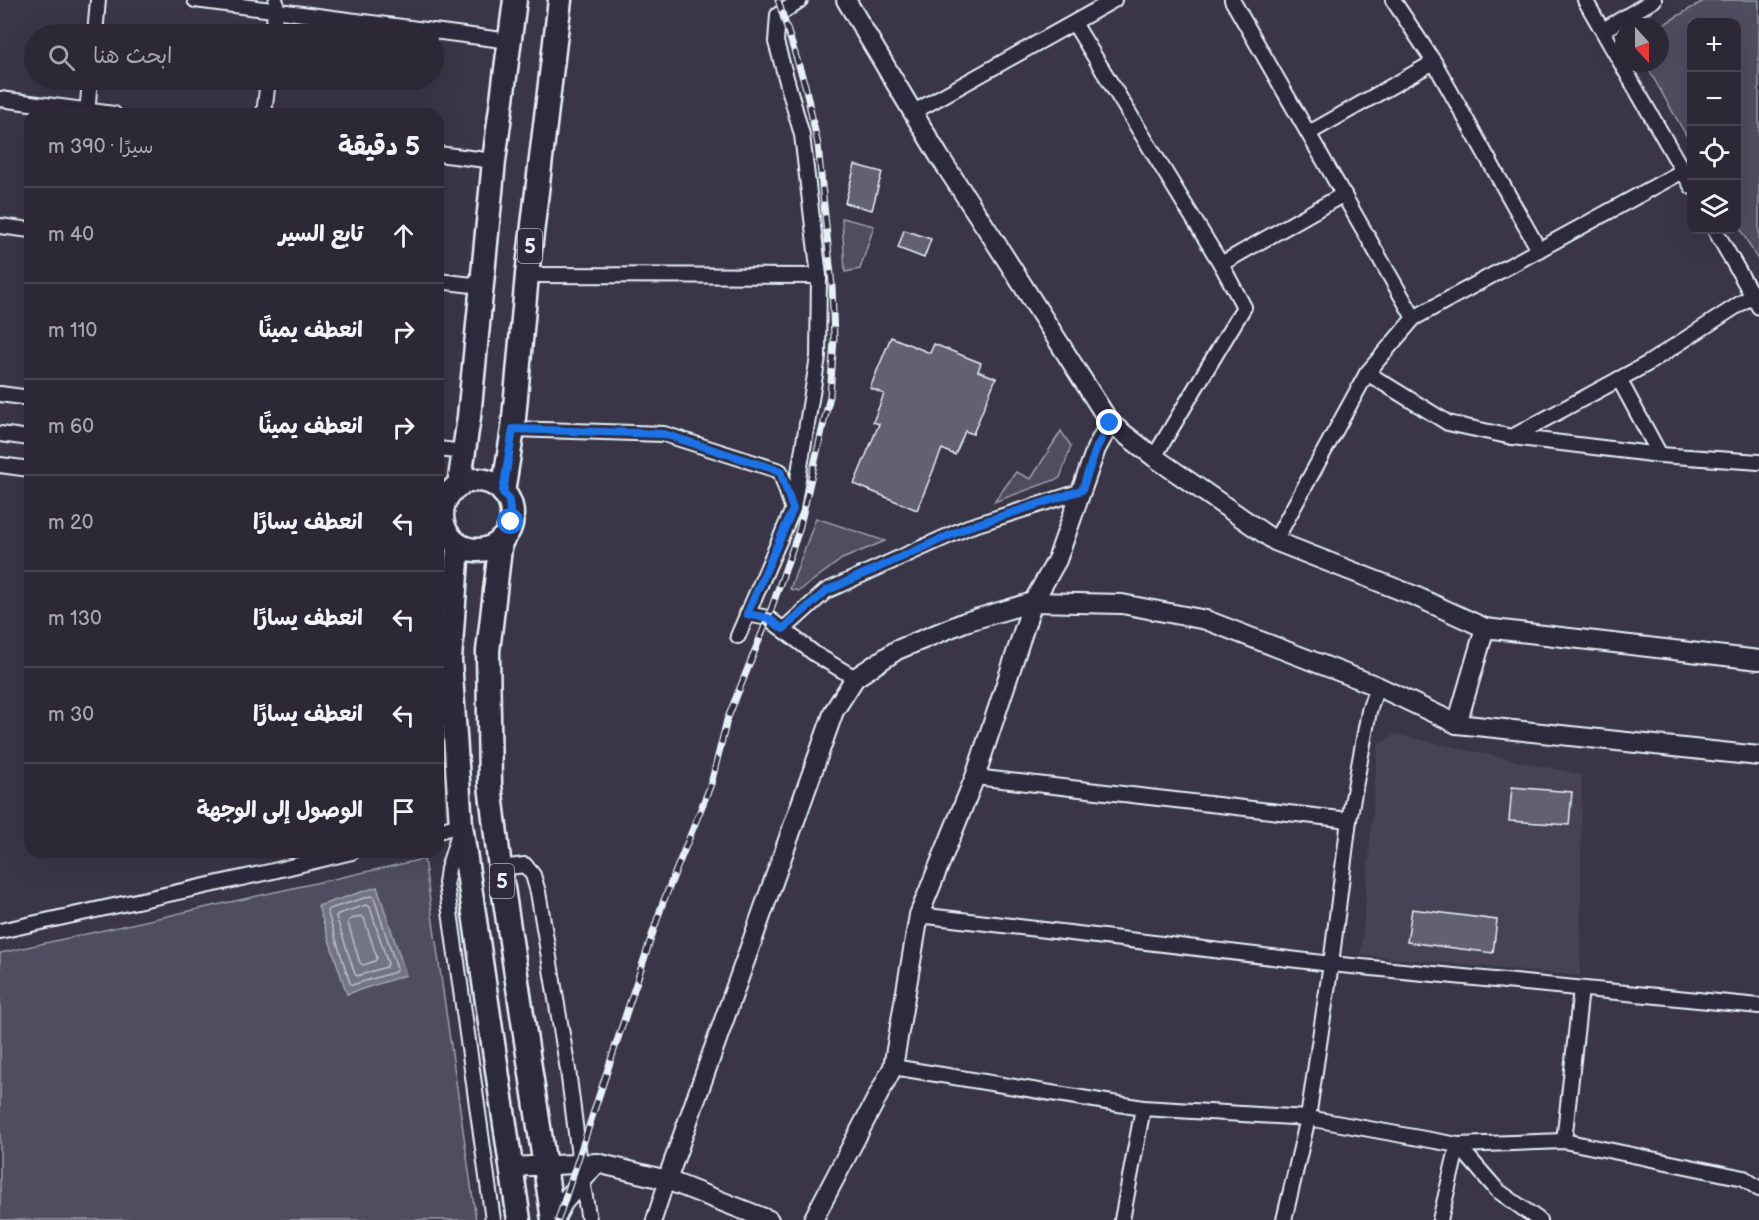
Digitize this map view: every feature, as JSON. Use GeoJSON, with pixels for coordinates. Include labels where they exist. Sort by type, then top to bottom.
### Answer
{"type":"FeatureCollection","features":[{"type":"Feature","properties":{"kind":"main road","name":"5"},"geometry":{"type":"LineString","coordinates":[[449,489],[465,452],[494,161],[515,0]]}},
{"type":"Feature","properties":{"kind":"main road","name":"5"},"geometry":{"type":"LineString","coordinates":[[503,492],[513,429],[527,275],[560,0]]}},
{"type":"Feature","properties":{"kind":"main road"},"geometry":{"type":"LineString","coordinates":[[444,530],[458,545],[481,550],[501,540],[511,522],[509,501],[503,492],[487,482],[478,480],[449,489]]}},
{"type":"Feature","properties":{"kind":"main road","name":"5"},"geometry":{"type":"LineString","coordinates":[[501,540],[488,651],[489,784],[553,1220]]}},
{"type":"Feature","properties":{"kind":"main road","name":"5"},"geometry":{"type":"LineString","coordinates":[[458,545],[450,660],[461,825],[519,1220]]}},
{"type":"Feature","properties":{"kind":"street"},"geometry":{"type":"LineString","coordinates":[[95,24],[98,0]]}},
{"type":"Feature","properties":{"kind":"street"},"geometry":{"type":"LineString","coordinates":[[195,0],[276,5],[403,24]]}},
{"type":"Feature","properties":{"kind":"street"},"geometry":{"type":"LineString","coordinates":[[738,636],[793,509],[818,357],[819,276],[802,135],[776,42],[778,15],[800,0]]}},
{"type":"Feature","properties":{"kind":"street"},"geometry":{"type":"LineString","coordinates":[[846,0],[912,112],[1110,423],[1154,457],[1275,541],[1415,596],[1485,628],[1759,660]]}},
{"type":"Feature","properties":{"kind":"street"},"geometry":{"type":"LineString","coordinates":[[912,112],[1114,0]]}},
{"type":"Feature","properties":{"kind":"street"},"geometry":{"type":"LineString","coordinates":[[1232,0],[1414,318]]}},
{"type":"Feature","properties":{"kind":"street"},"geometry":{"type":"LineString","coordinates":[[1394,0],[1434,62],[1539,250]]}},
{"type":"Feature","properties":{"kind":"street"},"geometry":{"type":"LineString","coordinates":[[1585,0],[1688,180]]}},
{"type":"Feature","properties":{"kind":"street"},"geometry":{"type":"LineString","coordinates":[[1603,30],[1654,0]]}},
{"type":"Feature","properties":{"kind":"street"},"geometry":{"type":"LineString","coordinates":[[274,24],[276,5]]}},
{"type":"Feature","properties":{"kind":"street"},"geometry":{"type":"LineString","coordinates":[[1074,23],[1221,264],[1244,307],[1154,457]]}},
{"type":"Feature","properties":{"kind":"street"},"geometry":{"type":"LineString","coordinates":[[444,30],[510,40]]}},
{"type":"Feature","properties":{"kind":"street"},"geometry":{"type":"LineString","coordinates":[[1309,133],[1434,62]]}},
{"type":"Feature","properties":{"kind":"street"},"geometry":{"type":"LineString","coordinates":[[87,108],[89,90]]}},
{"type":"Feature","properties":{"kind":"street"},"geometry":{"type":"LineString","coordinates":[[265,108],[267,90]]}},
{"type":"Feature","properties":{"kind":"street"},"geometry":{"type":"LineString","coordinates":[[0,99],[60,108]]}},
{"type":"Feature","properties":{"kind":"street"},"geometry":{"type":"LineString","coordinates":[[444,155],[494,161]]}},
{"type":"Feature","properties":{"kind":"street"},"geometry":{"type":"LineString","coordinates":[[1275,541],[1367,374],[1414,318],[1683,171]]}},
{"type":"Feature","properties":{"kind":"street"},"geometry":{"type":"LineString","coordinates":[[1221,264],[1344,194]]}},
{"type":"Feature","properties":{"kind":"street"},"geometry":{"type":"LineString","coordinates":[[0,226],[24,229]]}},
{"type":"Feature","properties":{"kind":"street"},"geometry":{"type":"LineString","coordinates":[[1512,437],[1619,380],[1756,301],[1717,234]]}},
{"type":"Feature","properties":{"kind":"street"},"geometry":{"type":"LineString","coordinates":[[527,275],[819,276]]}},
{"type":"Feature","properties":{"kind":"street"},"geometry":{"type":"LineString","coordinates":[[444,282],[482,286]]}},
{"type":"Feature","properties":{"kind":"street"},"geometry":{"type":"LineString","coordinates":[[1367,374],[1448,423],[1512,437],[1660,455],[1759,462]]}},
{"type":"Feature","properties":{"kind":"street"},"geometry":{"type":"LineString","coordinates":[[1619,380],[1660,455]]}},
{"type":"Feature","properties":{"kind":"street"},"geometry":{"type":"LineString","coordinates":[[0,394],[24,397]]}},
{"type":"Feature","properties":{"kind":"street"},"geometry":{"type":"LineString","coordinates":[[813,1220],[893,1067],[919,915],[975,777],[1033,602],[1057,560],[1096,449],[1110,423]]}},
{"type":"Feature","properties":{"kind":"street"},"geometry":{"type":"LineString","coordinates":[[513,429],[664,434],[780,471],[793,509]]}},
{"type":"Feature","properties":{"kind":"street"},"geometry":{"type":"LineString","coordinates":[[0,434],[24,437]]}},
{"type":"Feature","properties":{"kind":"street"},"geometry":{"type":"LineString","coordinates":[[444,449],[465,452]]}},
{"type":"Feature","properties":{"kind":"street"},"geometry":{"type":"LineString","coordinates":[[0,465],[24,468]]}},
{"type":"Feature","properties":{"kind":"street"},"geometry":{"type":"LineString","coordinates":[[783,629],[826,591],[968,527],[1082,490]]}},
{"type":"Feature","properties":{"kind":"street"},"geometry":{"type":"LineString","coordinates":[[654,1220],[834,711],[855,678],[897,650],[965,622],[1033,602],[1122,604],[1206,620],[1377,686],[1457,724],[1759,756]]}},
{"type":"Feature","properties":{"kind":"street"},"geometry":{"type":"LineString","coordinates":[[747,614],[768,618],[815,654],[855,678]]}},
{"type":"Feature","properties":{"kind":"street"},"geometry":{"type":"LineString","coordinates":[[1457,724],[1485,628]]}},
{"type":"Feature","properties":{"kind":"street"},"geometry":{"type":"LineString","coordinates":[[1284,1220],[1308,1118],[1349,820],[1369,711],[1377,686]]}},
{"type":"Feature","properties":{"kind":"street"},"geometry":{"type":"LineString","coordinates":[[975,777],[1349,820]]}},
{"type":"Feature","properties":{"kind":"street"},"geometry":{"type":"LineString","coordinates":[[444,829],[461,825]]}},
{"type":"Feature","properties":{"kind":"street"},"geometry":{"type":"LineString","coordinates":[[461,825],[446,883],[493,1220]]}},
{"type":"Feature","properties":{"kind":"street"},"geometry":{"type":"LineString","coordinates":[[0,931],[328,858]]}},
{"type":"Feature","properties":{"kind":"street"},"geometry":{"type":"LineString","coordinates":[[500,868],[525,865],[533,875],[538,892],[586,1169],[590,1220]]}},
{"type":"Feature","properties":{"kind":"street"},"geometry":{"type":"LineString","coordinates":[[919,915],[1331,964],[1759,1006]]}},
{"type":"Feature","properties":{"kind":"street"},"geometry":{"type":"LineString","coordinates":[[1564,1141],[1581,989]]}},
{"type":"Feature","properties":{"kind":"street"},"geometry":{"type":"LineString","coordinates":[[893,1067],[1143,1108],[1308,1118],[1458,1145],[1564,1141],[1744,1178],[1759,1189]]}},
{"type":"Feature","properties":{"kind":"street"},"geometry":{"type":"LineString","coordinates":[[1122,1220],[1143,1108]]}},
{"type":"Feature","properties":{"kind":"street"},"geometry":{"type":"LineString","coordinates":[[1440,1220],[1458,1145]]}},
{"type":"Feature","properties":{"kind":"street"},"geometry":{"type":"LineString","coordinates":[[1458,1145],[1497,1190],[1539,1220]]}},
{"type":"Feature","properties":{"kind":"street"},"geometry":{"type":"LineString","coordinates":[[510,1167],[546,1165],[667,1180],[769,1220]]}},
{"type":"Feature","properties":{"kind":"street"},"geometry":{"type":"LineString","coordinates":[[553,1220],[586,1169]]}},
{"type":"Feature","properties":{"kind":"shaded area"},"geometry":{"type":"Polygon","coordinates":[[[1705,0],[1759,0],[1759,262],[1741,230],[1741,18],[1687,18],[1687,137],[1650,72],[1669,72],[1669,21],[1705,0]]]}},
{"type":"Feature","properties":{"kind":"shaded area"},"geometry":{"type":"Polygon","coordinates":[[[842,218],[874,226],[860,269],[845,272],[842,218]]]}},
{"type":"Feature","properties":{"kind":"shaded area"},"geometry":{"type":"Polygon","coordinates":[[[1061,431],[1071,446],[1060,478],[994,502],[1016,472],[1031,479],[1061,431]]]}},
{"type":"Feature","properties":{"kind":"shaded area"},"geometry":{"type":"Polygon","coordinates":[[[816,518],[885,541],[842,559],[799,591],[790,589],[816,518]]]}},
{"type":"Feature","properties":{"kind":"shaded area"},"geometry":{"type":"Polygon","coordinates":[[[1394,734],[1582,775],[1580,976],[1361,955],[1378,746],[1394,734]]]}},
{"type":"Feature","properties":{"kind":"shaded area"},"geometry":{"type":"Polygon","coordinates":[[[424,859],[476,1220],[0,1220],[0,953],[424,859]]]}},
{"type":"Feature","properties":{"kind":"water"},"geometry":{"type":"Polygon","coordinates":[[[377,887],[406,975],[347,994],[318,906],[377,887]]]}},
{"type":"Feature","properties":{"kind":"building"},"geometry":{"type":"Polygon","coordinates":[[[855,165],[882,172],[872,210],[845,203],[855,165]]]}},
{"type":"Feature","properties":{"kind":"building"},"geometry":{"type":"Polygon","coordinates":[[[904,230],[931,239],[924,258],[898,248],[904,230]]]}},
{"type":"Feature","properties":{"kind":"building"},"geometry":{"type":"Polygon","coordinates":[[[891,337],[930,353],[934,344],[981,363],[978,371],[996,378],[973,434],[965,431],[955,455],[942,449],[917,510],[854,484],[879,424],[873,422],[884,394],[870,388],[891,337]]]}},
{"type":"Feature","properties":{"kind":"building"},"geometry":{"type":"Polygon","coordinates":[[[1512,787],[1572,792],[1569,825],[1509,821],[1512,787]]]}},
{"type":"Feature","properties":{"kind":"building"},"geometry":{"type":"Polygon","coordinates":[[[1412,909],[1497,920],[1493,953],[1407,942],[1412,909]]]}},
{"type":"Feature","properties":{"kind":"railway"},"geometry":{"type":"LineString","coordinates":[[558,1220],[662,905],[711,784],[727,720],[768,618],[799,530],[830,396],[834,339],[832,285],[818,145],[805,85],[778,0]]}},
{"type":"Feature","properties":{"kind":"route"},"geometry":{"type":"LineString","coordinates":[[511,522],[509,501],[503,492],[513,429],[664,434],[780,471],[793,509],[747,614],[768,618],[783,629],[826,591],[968,527],[1082,490],[1096,449],[1110,423]]}}]}
